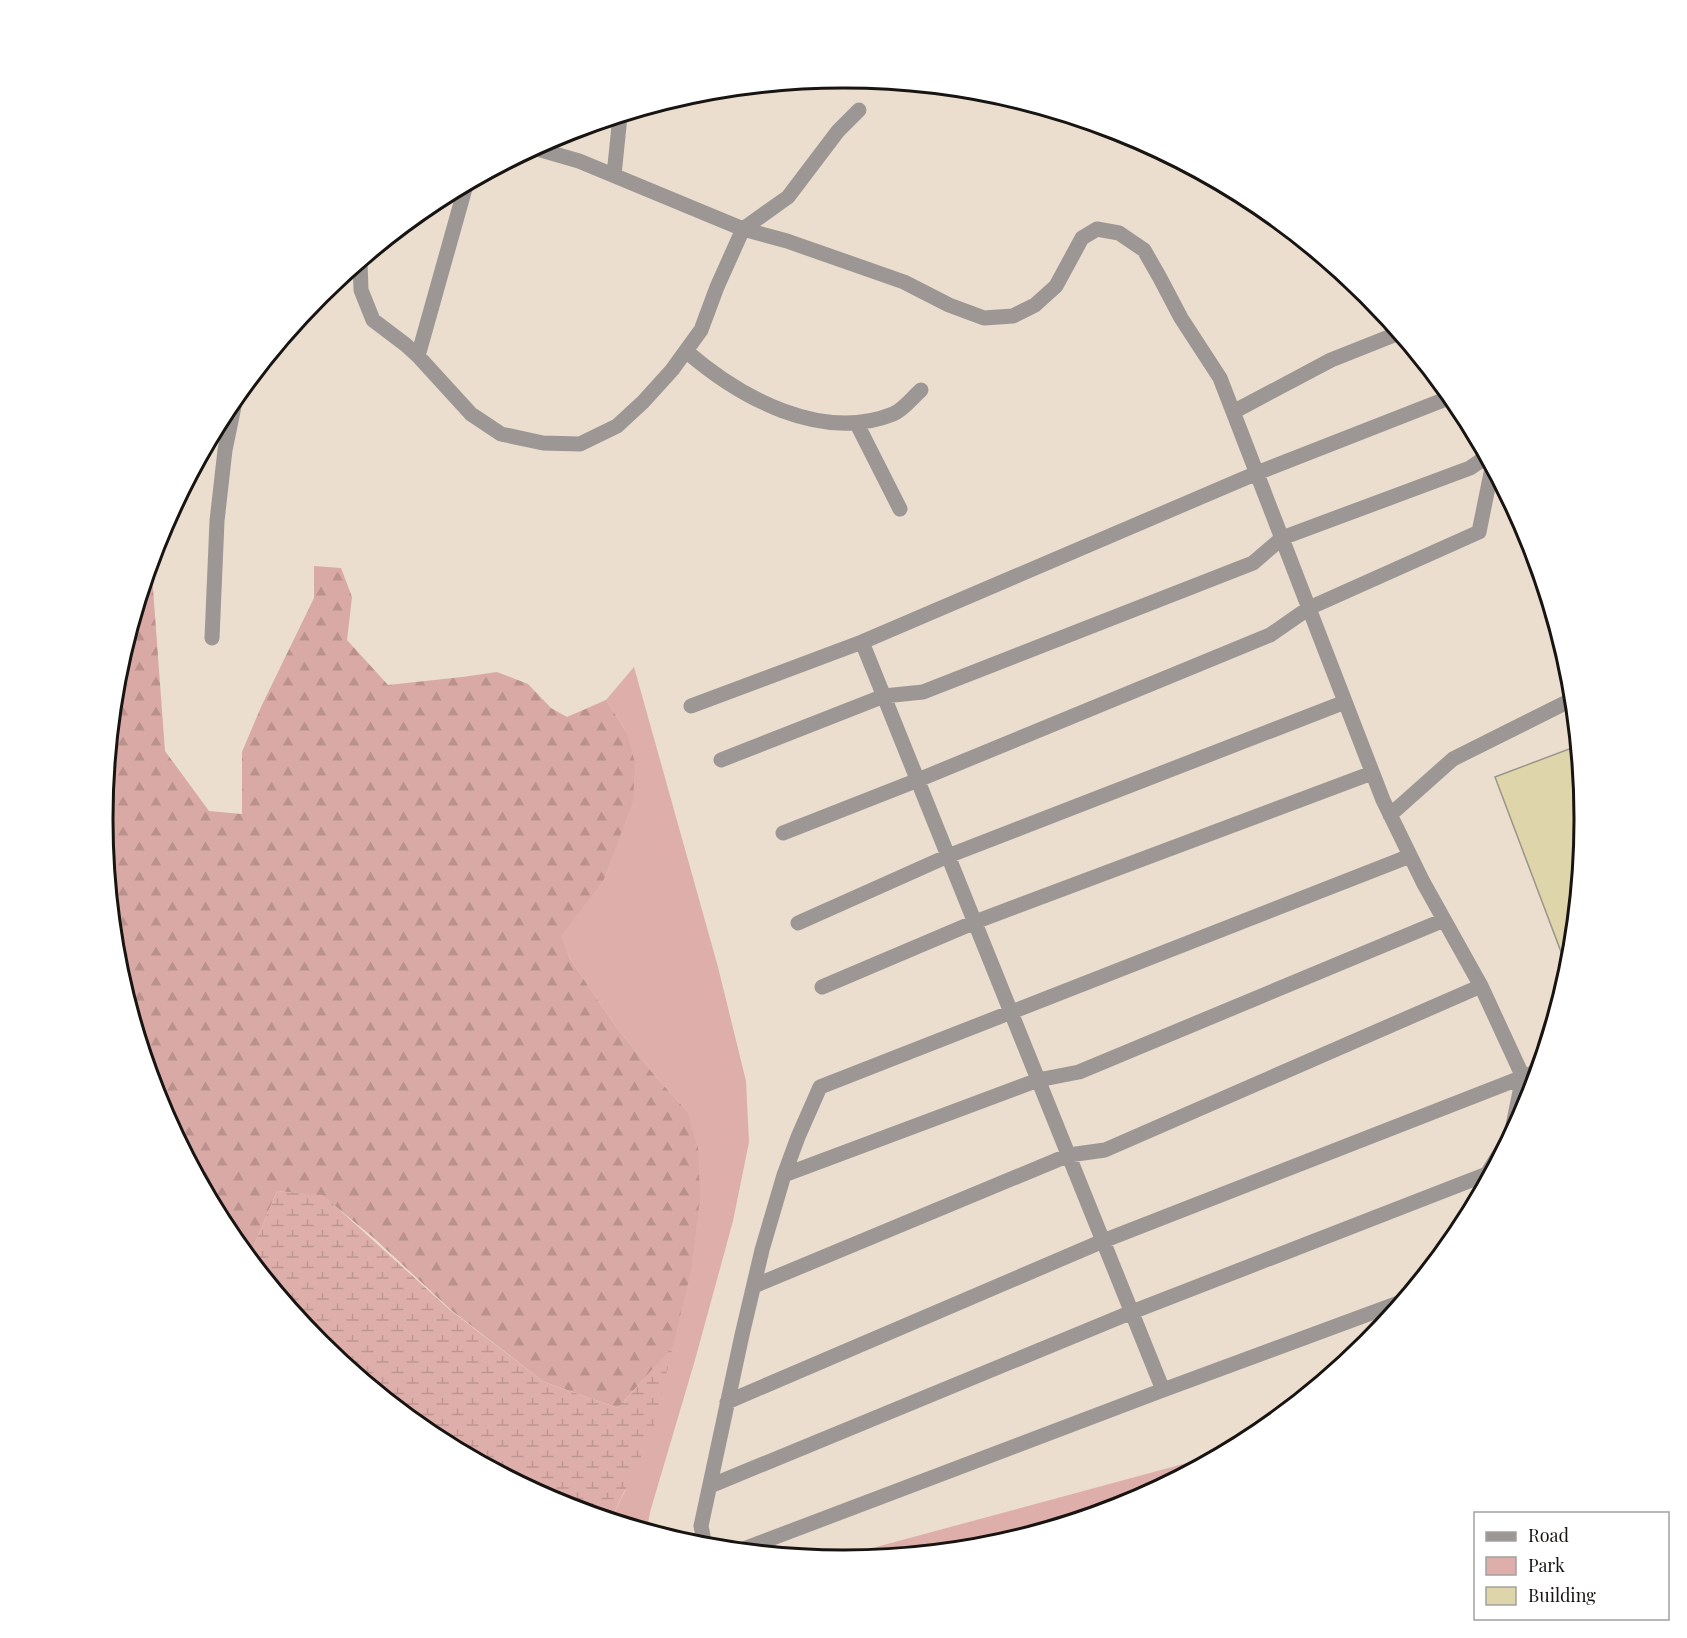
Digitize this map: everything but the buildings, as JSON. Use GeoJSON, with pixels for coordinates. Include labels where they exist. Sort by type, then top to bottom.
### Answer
{"type":"FeatureCollection","features":[{"type":"Feature","properties":{"kind":"lane"},"geometry":{"type":"LineString","coordinates":[[360,272],[361,290],[374,320],[418,356],[471,414],[501,434],[543,443],[580,444],[617,426],[672,370],[701,330],[743,229],[788,197],[838,131],[859,110]]}},
{"type":"Feature","properties":{"kind":"lane"},"geometry":{"type":"LineString","coordinates":[[614,175],[619,124]]}},
{"type":"Feature","properties":{"kind":"lane"},"geometry":{"type":"LineString","coordinates":[[547,152],[579,161],[743,229],[787,241],[904,282],[949,305],[984,318],[1013,316],[1035,305],[1056,286],[1082,238],[1097,229],[1119,233],[1144,250],[1181,318],[1220,378],[1390,815],[1481,986],[1526,1077]]}},
{"type":"Feature","properties":{"kind":"lane"},"geometry":{"type":"LineString","coordinates":[[418,356],[463,196]]}},
{"type":"Feature","properties":{"kind":"lane"},"geometry":{"type":"LineString","coordinates":[[1233,412],[1331,360],[1392,336]]}},
{"type":"Feature","properties":{"kind":"lane"},"geometry":{"type":"LineString","coordinates":[[686,351],[707,369],[740,391],[773,407],[817,421],[857,424],[896,414],[921,390]]}},
{"type":"Feature","properties":{"kind":"lane"},"geometry":{"type":"LineString","coordinates":[[691,706],[862,642],[1257,473],[1442,401]]}},
{"type":"Feature","properties":{"kind":"lane"},"geometry":{"type":"LineString","coordinates":[[212,638],[217,521],[225,450],[231,421]]}},
{"type":"Feature","properties":{"kind":"lane"},"geometry":{"type":"LineString","coordinates":[[857,424],[900,509]]}},
{"type":"Feature","properties":{"kind":"lane"},"geometry":{"type":"LineString","coordinates":[[721,760],[884,696],[924,692],[1253,563],[1282,538],[1470,468],[1480,461]]}},
{"type":"Feature","properties":{"kind":"lane"},"geometry":{"type":"LineString","coordinates":[[783,833],[1270,635],[1308,608],[1479,532],[1490,479]]}},
{"type":"Feature","properties":{"kind":"lane"},"geometry":{"type":"LineString","coordinates":[[862,642],[1163,1390]]}},
{"type":"Feature","properties":{"kind":"lane"},"geometry":{"type":"LineString","coordinates":[[798,923],[948,856],[1345,702]]}},
{"type":"Feature","properties":{"kind":"lane"},"geometry":{"type":"LineString","coordinates":[[1390,815],[1453,759],[1565,703]]}},
{"type":"Feature","properties":{"kind":"lane"},"geometry":{"type":"LineString","coordinates":[[822,987],[975,922],[1372,773]]}},
{"type":"Feature","properties":{"kind":"lane"},"geometry":{"type":"LineString","coordinates":[[703,1535],[701,1526],[754,1286],[784,1175],[820,1087],[1410,856]]}},
{"type":"Feature","properties":{"kind":"lane"},"geometry":{"type":"LineString","coordinates":[[784,1175],[1038,1080],[1079,1072],[1444,920]]}},
{"type":"Feature","properties":{"kind":"lane"},"geometry":{"type":"LineString","coordinates":[[754,1286],[1069,1155],[1105,1150],[1481,986]]}},
{"type":"Feature","properties":{"kind":"lane"},"geometry":{"type":"LineString","coordinates":[[727,1402],[1103,1240],[1524,1082]]}},
{"type":"Feature","properties":{"kind":"lane"},"geometry":{"type":"LineString","coordinates":[[710,1486],[1132,1312],[1479,1179]]}},
{"type":"Feature","properties":{"kind":"lane"},"geometry":{"type":"LineString","coordinates":[[757,1544],[1387,1307]]}},
{"type":"Feature","properties":{"kind":"shaded area"},"geometry":{"type":"Polygon","coordinates":[[[844,88],[891,90],[939,95],[1033,113],[1123,144],[1167,164],[1209,186],[1288,239],[1360,302],[1393,337],[1451,413],[1476,454],[1499,496],[1535,584],[1560,676],[1568,724],[1574,819],[1572,867],[1568,914],[1549,1008],[1535,1054],[1499,1142],[1451,1225],[1423,1264],[1393,1301],[1325,1368],[1288,1399],[1209,1452],[1123,1494],[1078,1511],[1033,1525],[939,1543],[844,1550],[796,1548],[748,1543],[654,1525],[564,1494],[520,1474],[478,1452],[399,1399],[327,1336],[294,1301],[236,1225],[211,1184],[188,1142],[152,1054],[127,962],[119,914],[113,819],[115,771],[119,724],[138,630],[152,584],[188,496],[236,413],[264,374],[294,337],[362,270],[399,239],[478,186],[564,144],[609,127],[654,113],[748,95],[844,88]]]}},
{"type":"Feature","properties":{"kind":"green space"},"geometry":{"type":"Polygon","coordinates":[[[314,566],[341,568],[352,597],[347,640],[388,685],[497,672],[528,684],[551,708],[567,717],[606,700],[627,733],[635,763],[633,801],[603,882],[561,936],[570,959],[614,1024],[655,1076],[687,1111],[698,1148],[700,1198],[691,1271],[673,1346],[618,1408],[544,1382],[451,1310],[375,1239],[323,1196],[277,1191],[253,1248],[211,1184],[188,1142],[152,1054],[127,962],[119,914],[113,819],[119,724],[127,676],[153,583],[165,751],[209,811],[242,814],[242,752],[261,707],[314,598],[314,566]]]}},
{"type":"Feature","properties":{"kind":"green space"},"geometry":{"type":"Polygon","coordinates":[[[634,667],[718,967],[746,1081],[749,1142],[733,1221],[648,1523],[614,1513],[625,1491],[687,1111],[655,1076],[614,1024],[570,959],[560,936],[603,882],[617,842],[627,733],[606,700],[634,667]]]}},
{"type":"Feature","properties":{"kind":"green space"},"geometry":{"type":"Polygon","coordinates":[[[277,1191],[323,1195],[450,1310],[544,1382],[618,1408],[673,1346],[652,1434],[614,1513],[564,1494],[478,1452],[399,1399],[327,1336],[294,1301],[253,1248],[277,1191]]]}},
{"type":"Feature","properties":{"kind":"green space"},"geometry":{"type":"Polygon","coordinates":[[[1189,1462],[1123,1494],[1033,1525],[939,1543],[869,1549],[1189,1462]]]}}]}
